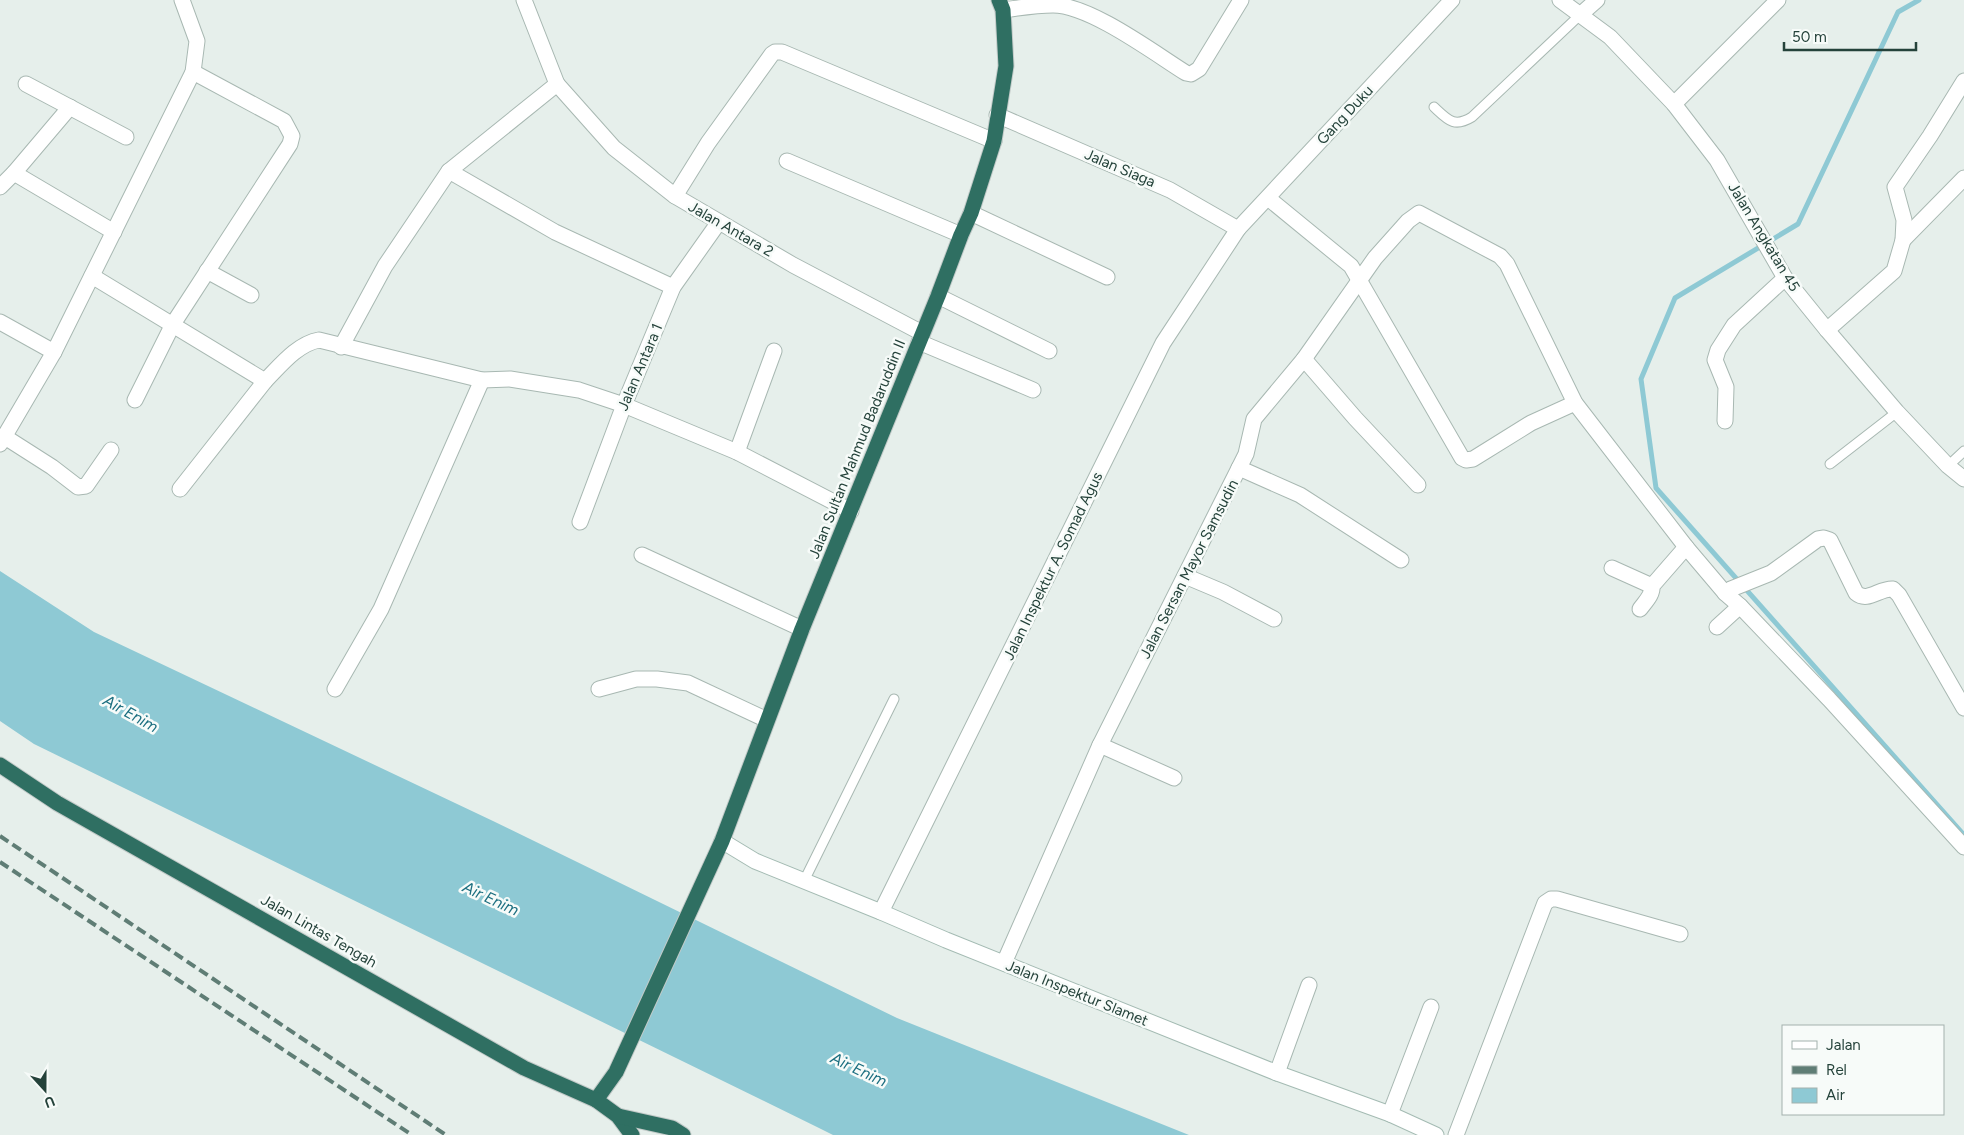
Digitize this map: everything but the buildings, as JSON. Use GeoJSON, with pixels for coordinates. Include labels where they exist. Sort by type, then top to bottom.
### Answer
{"type":"FeatureCollection","features":[{"type":"Feature","properties":{"kind":"highway","name":"Jalan Sultan Mahmud Badaruddin II"},"geometry":{"type":"LineString","coordinates":[[596,1100],[616,1072],[722,841],[802,629],[938,296],[960,235],[971,213],[994,141],[1006,66],[1001,5]]}},
{"type":"Feature","properties":{"kind":"highway","name":"Jalan Lintas Tengah"},"geometry":{"type":"LineString","coordinates":[[0,765],[57,803],[515,1063],[596,1100],[618,1116]]}},
{"type":"Feature","properties":{"kind":"highway"},"geometry":{"type":"LineString","coordinates":[[618,1116],[632,1135]]}},
{"type":"Feature","properties":{"kind":"highway"},"geometry":{"type":"LineString","coordinates":[[618,1116],[672,1128],[683,1135]]}},
{"type":"Feature","properties":{"kind":"street"},"geometry":{"type":"LineString","coordinates":[[111,450],[86,486],[78,487],[52,468],[2,441],[54,352],[192,72],[197,41],[182,0]]}},
{"type":"Feature","properties":{"kind":"street"},"geometry":{"type":"LineString","coordinates":[[524,0],[556,84],[614,148],[675,196]]}},
{"type":"Feature","properties":{"kind":"street"},"geometry":{"type":"LineString","coordinates":[[1001,5],[1056,2],[1081,11],[1102,20],[1186,73],[1191,74],[1199,69],[1241,0]]}},
{"type":"Feature","properties":{"kind":"street","name":"Gang Duku"},"geometry":{"type":"LineString","coordinates":[[1238,229],[1452,0]]}},
{"type":"Feature","properties":{"kind":"street","name":"Jalan Angkatan 45"},"geometry":{"type":"LineString","coordinates":[[1560,0],[1610,37],[1674,104],[1717,160],[1785,278],[1897,412],[1948,466],[1964,479]]}},
{"type":"Feature","properties":{"kind":"street"},"geometry":{"type":"LineString","coordinates":[[1580,15],[1597,0]]}},
{"type":"Feature","properties":{"kind":"street"},"geometry":{"type":"LineString","coordinates":[[1674,104],[1778,0]]}},
{"type":"Feature","properties":{"kind":"street","name":"Jalan Antara 2"},"geometry":{"type":"LineString","coordinates":[[994,141],[782,52],[775,52],[708,143],[675,196],[920,337],[1033,390]]}},
{"type":"Feature","properties":{"kind":"street"},"geometry":{"type":"LineString","coordinates":[[135,400],[173,324],[290,144],[292,136],[284,121],[192,72]]}},
{"type":"Feature","properties":{"kind":"street"},"geometry":{"type":"LineString","coordinates":[[1827,330],[1894,271],[1903,240],[1904,220],[1895,188],[1964,81]]}},
{"type":"Feature","properties":{"kind":"street"},"geometry":{"type":"LineString","coordinates":[[26,84],[126,137]]}},
{"type":"Feature","properties":{"kind":"street"},"geometry":{"type":"LineString","coordinates":[[342,347],[385,266],[449,171],[556,84]]}},
{"type":"Feature","properties":{"kind":"street"},"geometry":{"type":"LineString","coordinates":[[70,107],[4,181],[114,232]]}},
{"type":"Feature","properties":{"kind":"street","name":"Jalan Siaga"},"geometry":{"type":"LineString","coordinates":[[997,115],[1170,190],[1238,229]]}},
{"type":"Feature","properties":{"kind":"street"},"geometry":{"type":"LineString","coordinates":[[786,161],[960,235]]}},
{"type":"Feature","properties":{"kind":"street"},"geometry":{"type":"LineString","coordinates":[[449,171],[556,232],[673,287]]}},
{"type":"Feature","properties":{"kind":"street"},"geometry":{"type":"LineString","coordinates":[[1903,240],[1964,178]]}},
{"type":"Feature","properties":{"kind":"street"},"geometry":{"type":"LineString","coordinates":[[1268,198],[1351,266],[1462,458],[1466,460],[1473,459],[1531,423],[1575,403],[1686,547],[1829,699],[1964,847]]}},
{"type":"Feature","properties":{"kind":"street"},"geometry":{"type":"LineString","coordinates":[[971,213],[1108,277]]}},
{"type":"Feature","properties":{"kind":"street","name":"Jalan Sersan Mayor Samsudin"},"geometry":{"type":"LineString","coordinates":[[1004,963],[1100,745],[1246,454],[1254,420],[1304,358],[1358,279],[1413,216],[1419,213],[1425,215],[1500,256],[1506,264],[1575,403]]}},
{"type":"Feature","properties":{"kind":"street","name":"Jalan Antara 1"},"geometry":{"type":"LineString","coordinates":[[580,522],[624,405],[673,287],[719,222]]}},
{"type":"Feature","properties":{"kind":"street","name":"Jalan Inspektur A. Somad Agus"},"geometry":{"type":"LineString","coordinates":[[881,912],[1163,343],[1238,229]]}},
{"type":"Feature","properties":{"kind":"street"},"geometry":{"type":"LineString","coordinates":[[207,271],[251,295]]}},
{"type":"Feature","properties":{"kind":"street"},"geometry":{"type":"LineString","coordinates":[[92,276],[265,381]]}},
{"type":"Feature","properties":{"kind":"street"},"geometry":{"type":"LineString","coordinates":[[1724,421],[1726,387],[1715,360],[1718,350],[1734,325],[1785,278]]}},
{"type":"Feature","properties":{"kind":"street"},"geometry":{"type":"LineString","coordinates":[[938,296],[1049,351]]}},
{"type":"Feature","properties":{"kind":"street"},"geometry":{"type":"LineString","coordinates":[[0,322],[54,352]]}},
{"type":"Feature","properties":{"kind":"street"},"geometry":{"type":"LineString","coordinates":[[180,489],[265,381],[308,342],[319,340],[482,380],[510,379],[579,390],[624,405],[737,452],[851,510]]}},
{"type":"Feature","properties":{"kind":"street"},"geometry":{"type":"LineString","coordinates":[[737,452],[774,351]]}},
{"type":"Feature","properties":{"kind":"street"},"geometry":{"type":"LineString","coordinates":[[1304,358],[1355,418],[1418,485]]}},
{"type":"Feature","properties":{"kind":"street"},"geometry":{"type":"LineString","coordinates":[[335,689],[381,608],[482,380]]}},
{"type":"Feature","properties":{"kind":"street"},"geometry":{"type":"LineString","coordinates":[[1239,468],[1300,496],[1401,560]]}},
{"type":"Feature","properties":{"kind":"street"},"geometry":{"type":"LineString","coordinates":[[1728,591],[1771,573],[1818,539],[1830,540],[1856,593],[1861,597],[1867,597],[1885,588],[1893,589],[1899,595],[1958,682],[1964,708]]}},
{"type":"Feature","properties":{"kind":"street"},"geometry":{"type":"LineString","coordinates":[[1640,609],[1650,595],[1652,586],[1686,547]]}},
{"type":"Feature","properties":{"kind":"street"},"geometry":{"type":"LineString","coordinates":[[642,554],[802,629]]}},
{"type":"Feature","properties":{"kind":"street"},"geometry":{"type":"LineString","coordinates":[[1612,568],[1652,586]]}},
{"type":"Feature","properties":{"kind":"street"},"geometry":{"type":"LineString","coordinates":[[1185,576],[1223,592],[1274,619]]}},
{"type":"Feature","properties":{"kind":"street"},"geometry":{"type":"LineString","coordinates":[[1717,627],[1740,606]]}},
{"type":"Feature","properties":{"kind":"street"},"geometry":{"type":"LineString","coordinates":[[599,689],[636,680],[657,679],[688,683],[767,720]]}},
{"type":"Feature","properties":{"kind":"street"},"geometry":{"type":"LineString","coordinates":[[1100,745],[1174,778]]}},
{"type":"Feature","properties":{"kind":"street","name":"Jalan Inspektur Slamet"},"geometry":{"type":"LineString","coordinates":[[722,841],[755,860],[804,881],[1277,1073],[1390,1114],[1436,1135]]}},
{"type":"Feature","properties":{"kind":"street"},"geometry":{"type":"LineString","coordinates":[[1456,1135],[1545,902],[1557,899],[1680,934]]}},
{"type":"Feature","properties":{"kind":"street"},"geometry":{"type":"LineString","coordinates":[[1277,1073],[1309,985]]}},
{"type":"Feature","properties":{"kind":"street"},"geometry":{"type":"LineString","coordinates":[[1390,1114],[1431,1007]]}},
{"type":"Feature","properties":{"kind":"lane"},"geometry":{"type":"LineString","coordinates":[[1434,107],[1456,124],[1472,117],[1580,15]]}},
{"type":"Feature","properties":{"kind":"lane"},"geometry":{"type":"LineString","coordinates":[[1830,464],[1897,412]]}},
{"type":"Feature","properties":{"kind":"lane"},"geometry":{"type":"LineString","coordinates":[[1948,466],[1964,451]]}},
{"type":"Feature","properties":{"kind":"lane"},"geometry":{"type":"LineString","coordinates":[[804,881],[894,699]]}},
{"type":"Feature","properties":{"kind":"water","name":"Air Enim"},"geometry":{"type":"Polygon","coordinates":[[[0,571],[94,632],[493,821],[897,1018],[1189,1135],[833,1135],[34,744],[0,721],[0,571]]]}},
{"type":"Feature","properties":{"kind":"waterway"},"geometry":{"type":"LineString","coordinates":[[1919,0],[1898,12],[1798,224],[1675,298],[1641,379],[1656,488],[1964,835]]}},
{"type":"Feature","properties":{"kind":"railway"},"geometry":{"type":"LineString","coordinates":[[0,836],[446,1135]]}},
{"type":"Feature","properties":{"kind":"railway"},"geometry":{"type":"LineString","coordinates":[[0,862],[412,1135]]}}]}
